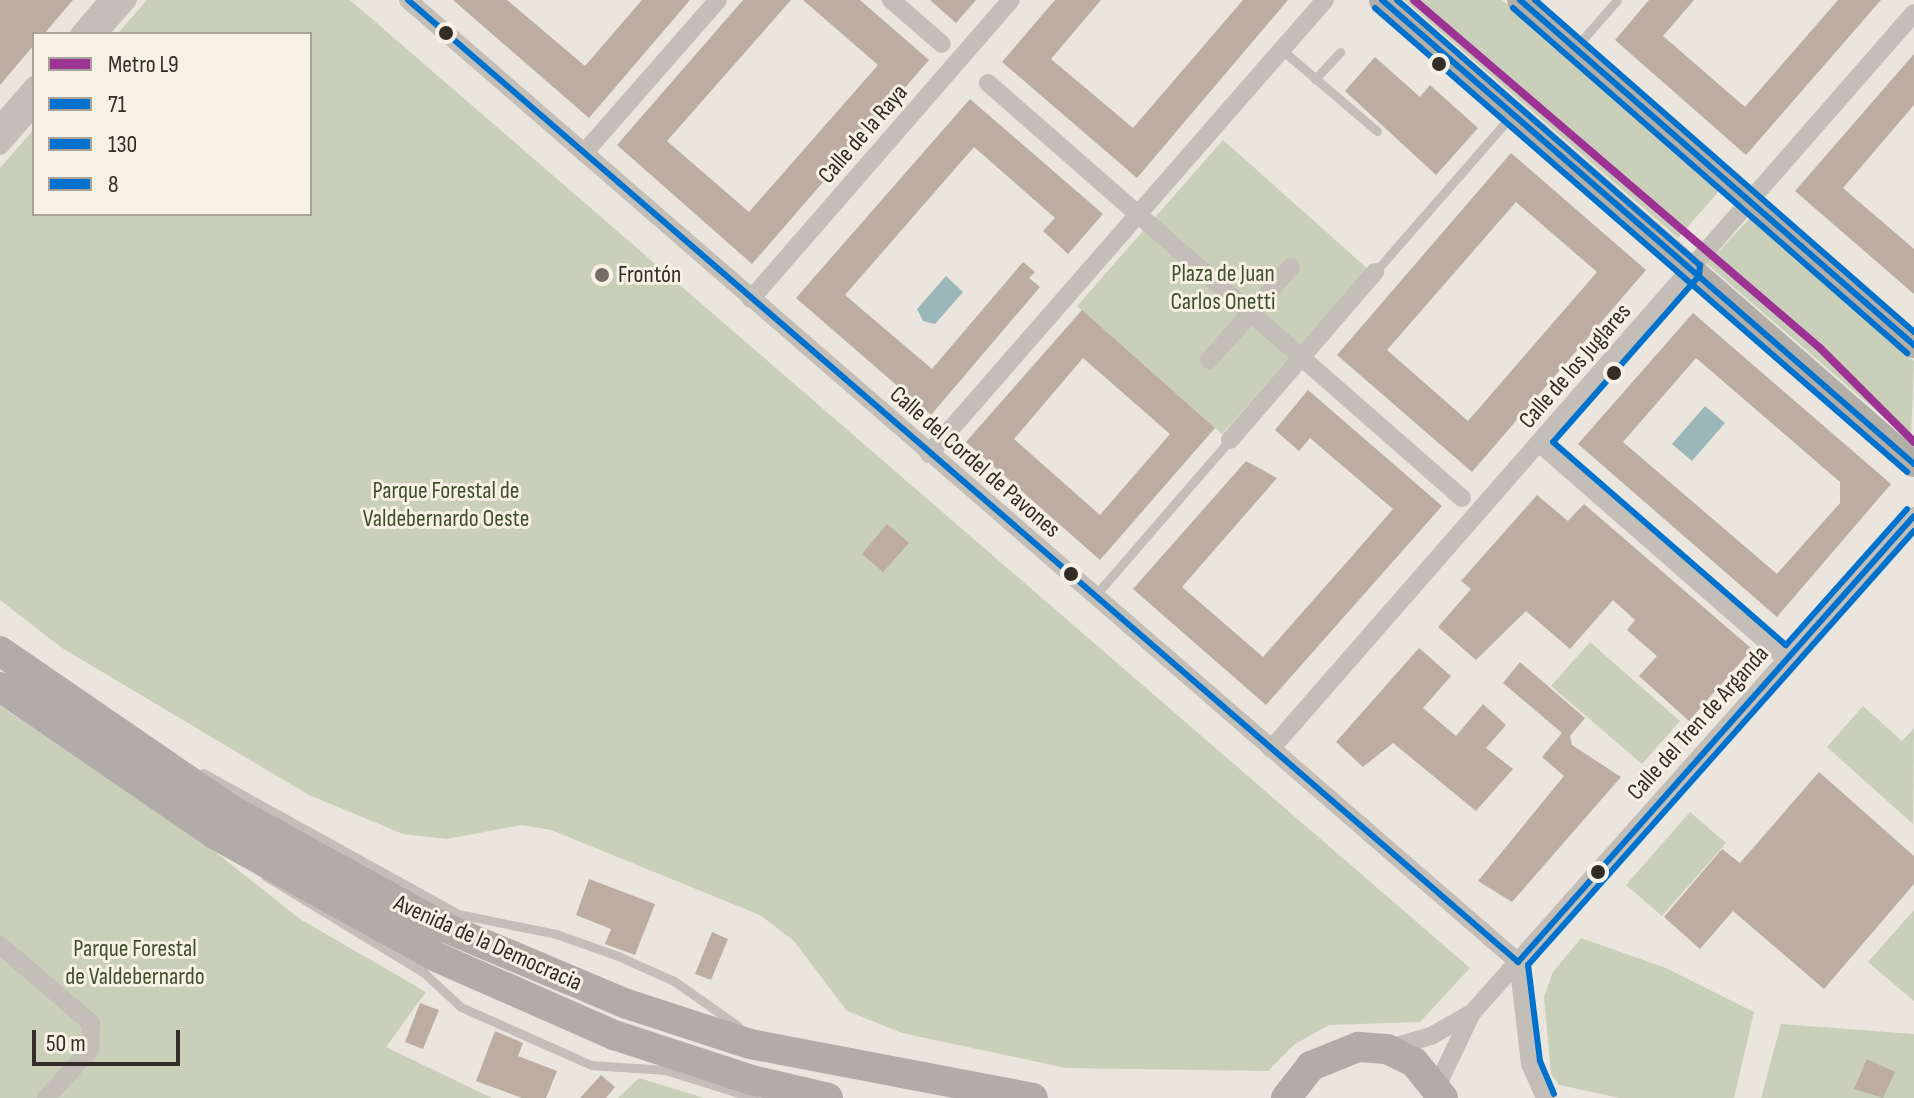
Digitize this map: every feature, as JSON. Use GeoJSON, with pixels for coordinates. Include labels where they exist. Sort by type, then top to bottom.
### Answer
{"type":"FeatureCollection","features":[{"type":"Feature","properties":{"kind":"main road","name":"Avenida de la Democracia"},"geometry":{"type":"LineString","coordinates":[[0,651],[92,716],[305,854],[446,928],[627,1004],[750,1044],[976,1092],[1033,1098]]}},
{"type":"Feature","properties":{"kind":"main road","name":"Avenida de la Democracia"},"geometry":{"type":"LineString","coordinates":[[0,687],[216,835],[434,956],[614,1035],[828,1098]]}},
{"type":"Feature","properties":{"kind":"main road"},"geometry":{"type":"LineString","coordinates":[[1285,1094],[1333,1053],[1387,1049],[1414,1062],[1440,1092]]}},
{"type":"Feature","properties":{"kind":"street"},"geometry":{"type":"LineString","coordinates":[[81,32],[108,0]]}},
{"type":"Feature","properties":{"kind":"street"},"geometry":{"type":"LineString","coordinates":[[100,32],[128,0]]}},
{"type":"Feature","properties":{"kind":"street"},"geometry":{"type":"LineString","coordinates":[[584,153],[718,0]]}},
{"type":"Feature","properties":{"kind":"street"},"geometry":{"type":"LineString","coordinates":[[891,0],[942,44]]}},
{"type":"Feature","properties":{"kind":"street","name":"Calle de la Raya"},"geometry":{"type":"LineString","coordinates":[[751,299],[1011,0]]}},
{"type":"Feature","properties":{"kind":"street"},"geometry":{"type":"LineString","coordinates":[[929,454],[1325,0]]}},
{"type":"Feature","properties":{"kind":"street"},"geometry":{"type":"LineString","coordinates":[[1382,0],[1914,464]]}},
{"type":"Feature","properties":{"kind":"street"},"geometry":{"type":"LineString","coordinates":[[1520,0],[1914,345]]}},
{"type":"Feature","properties":{"kind":"street","name":"Calle del Cordel de Pavones"},"geometry":{"type":"LineString","coordinates":[[415,2],[1093,598],[1518,962]]}},
{"type":"Feature","properties":{"kind":"street","name":"Calle de los Juglares"},"geometry":{"type":"LineString","coordinates":[[1271,749],[1750,201],[1911,25]]}},
{"type":"Feature","properties":{"kind":"street"},"geometry":{"type":"LineString","coordinates":[[988,83],[1462,498]]}},
{"type":"Feature","properties":{"kind":"street"},"geometry":{"type":"LineString","coordinates":[[0,124],[32,87]]}},
{"type":"Feature","properties":{"kind":"street"},"geometry":{"type":"LineString","coordinates":[[0,146],[32,109]]}},
{"type":"Feature","properties":{"kind":"street"},"geometry":{"type":"LineString","coordinates":[[1209,360],[1291,267]]}},
{"type":"Feature","properties":{"kind":"street"},"geometry":{"type":"LineString","coordinates":[[1230,440],[1375,272]]}},
{"type":"Feature","properties":{"kind":"street"},"geometry":{"type":"LineString","coordinates":[[1539,443],[1787,659]]}},
{"type":"Feature","properties":{"kind":"street","name":"Calle del Tren de Arganda"},"geometry":{"type":"LineString","coordinates":[[1387,1049],[1431,1036],[1472,1013],[1914,516]]}},
{"type":"Feature","properties":{"kind":"street"},"geometry":{"type":"LineString","coordinates":[[0,945],[91,1023],[94,1042]]}},
{"type":"Feature","properties":{"kind":"street"},"geometry":{"type":"LineString","coordinates":[[1518,962],[1530,1064],[1545,1098]]}},
{"type":"Feature","properties":{"kind":"street","name":"Calle del Tren de Arganda"},"geometry":{"type":"LineString","coordinates":[[1440,1092],[1472,1013]]}},
{"type":"Feature","properties":{"kind":"street"},"geometry":{"type":"LineString","coordinates":[[46,1098],[90,1050],[100,1022]]}},
{"type":"Feature","properties":{"kind":"lane"},"geometry":{"type":"LineString","coordinates":[[1575,48],[1617,0]]}},
{"type":"Feature","properties":{"kind":"lane"},"geometry":{"type":"LineString","coordinates":[[1282,50],[1377,131]]}},
{"type":"Feature","properties":{"kind":"lane"},"geometry":{"type":"LineString","coordinates":[[1315,79],[1340,52]]}},
{"type":"Feature","properties":{"kind":"lane"},"geometry":{"type":"LineString","coordinates":[[1375,272],[1512,114]]}},
{"type":"Feature","properties":{"kind":"lane"},"geometry":{"type":"LineString","coordinates":[[1093,598],[1230,440]]}},
{"type":"Feature","properties":{"kind":"lane"},"geometry":{"type":"LineString","coordinates":[[92,716],[458,914],[556,934],[618,956],[674,981],[731,1023],[760,1034],[976,1092]]}},
{"type":"Feature","properties":{"kind":"lane"},"geometry":{"type":"LineString","coordinates":[[216,835],[286,894],[423,972],[461,1007],[591,1065],[665,1070],[755,1098]]}},
{"type":"Feature","properties":{"kind":"green space","name":"Parque Forestal de Valdebernardo Oeste"},"geometry":{"type":"Polygon","coordinates":[[[147,0],[350,0],[1470,968],[1420,1022],[1329,1025],[1295,1044],[1268,1071],[1066,1068],[902,1033],[847,1011],[794,941],[760,915],[551,830],[522,825],[446,839],[403,834],[309,795],[62,648],[0,600],[0,168],[32,131],[32,216],[312,216],[312,32],[119,32],[147,0]]]}},
{"type":"Feature","properties":{"kind":"green space"},"geometry":{"type":"Polygon","coordinates":[[[1404,0],[1502,0],[1720,190],[1678,238],[1404,0]]]}},
{"type":"Feature","properties":{"kind":"green space","name":"Plaza de Juan Carlos Onetti"},"geometry":{"type":"Polygon","coordinates":[[[1223,140],[1368,269],[1222,434],[1077,306],[1223,140]]]}},
{"type":"Feature","properties":{"kind":"green space"},"geometry":{"type":"Polygon","coordinates":[[[1750,218],[1914,361],[1911,441],[1707,264],[1750,218]]]}},
{"type":"Feature","properties":{"kind":"green space"},"geometry":{"type":"Polygon","coordinates":[[[1590,642],[1680,721],[1642,764],[1551,686],[1590,642]]]}},
{"type":"Feature","properties":{"kind":"green space","name":"Parque Forestal de Valdebernardo"},"geometry":{"type":"Polygon","coordinates":[[[0,706],[209,847],[300,919],[426,992],[386,1047],[492,1098],[0,1098],[0,706]]]}},
{"type":"Feature","properties":{"kind":"green space"},"geometry":{"type":"Polygon","coordinates":[[[1863,706],[1902,741],[1914,728],[1913,824],[1827,747],[1863,706]]]}},
{"type":"Feature","properties":{"kind":"green space"},"geometry":{"type":"Polygon","coordinates":[[[1690,812],[1726,843],[1662,916],[1626,885],[1690,812]]]}},
{"type":"Feature","properties":{"kind":"green space"},"geometry":{"type":"Polygon","coordinates":[[[1914,910],[1914,1001],[1868,962],[1914,910]]]}},
{"type":"Feature","properties":{"kind":"green space"},"geometry":{"type":"Polygon","coordinates":[[[1581,938],[1666,968],[1754,1012],[1734,1098],[1620,1098],[1559,1085],[1551,1074],[1544,997],[1553,972],[1581,938]]]}},
{"type":"Feature","properties":{"kind":"green space"},"geometry":{"type":"Polygon","coordinates":[[[1781,1024],[1914,1034],[1914,1098],[1761,1098],[1781,1024]]]}},
{"type":"Feature","properties":{"kind":"green space"},"geometry":{"type":"Polygon","coordinates":[[[639,1078],[704,1098],[618,1098],[639,1078]]]}},
{"type":"Feature","properties":{"kind":"water"},"geometry":{"type":"Polygon","coordinates":[[[946,276],[963,292],[935,324],[923,321],[917,309],[946,276]]]}},
{"type":"Feature","properties":{"kind":"water"},"geometry":{"type":"Polygon","coordinates":[[[1705,406],[1725,423],[1692,461],[1672,444],[1705,406]]]}},
{"type":"Feature","properties":{"kind":"building"},"geometry":{"type":"Polygon","coordinates":[[[0,0],[73,0],[46,32],[32,32],[32,47],[0,85],[0,0]]]}},
{"type":"Feature","properties":{"kind":"building"},"geometry":{"type":"Polygon","coordinates":[[[453,0],[507,0],[585,66],[642,0],[690,0],[589,118],[453,0]]]}},
{"type":"Feature","properties":{"kind":"building"},"geometry":{"type":"Polygon","coordinates":[[[743,0],[791,0],[667,141],[749,212],[878,65],[803,0],[860,0],[929,60],[752,264],[617,145],[743,0]]]}},
{"type":"Feature","properties":{"kind":"building"},"geometry":{"type":"Polygon","coordinates":[[[930,0],[976,0],[956,23],[930,0]]]}},
{"type":"Feature","properties":{"kind":"building"},"geometry":{"type":"Polygon","coordinates":[[[1055,0],[1101,0],[1051,59],[1133,128],[1243,0],[1288,0],[1137,178],[1002,62],[1055,0]]]}},
{"type":"Feature","properties":{"kind":"building"},"geometry":{"type":"Polygon","coordinates":[[[1649,0],[1694,0],[1663,36],[1745,107],[1838,0],[1881,0],[1746,155],[1615,40],[1649,0]]]}},
{"type":"Feature","properties":{"kind":"building"},"geometry":{"type":"Polygon","coordinates":[[[1914,54],[1914,105],[1843,188],[1914,249],[1914,294],[1795,191],[1914,54]]]}},
{"type":"Feature","properties":{"kind":"building"},"geometry":{"type":"Polygon","coordinates":[[[1375,57],[1420,97],[1430,85],[1478,128],[1436,175],[1345,91],[1375,57]]]}},
{"type":"Feature","properties":{"kind":"building"},"geometry":{"type":"Polygon","coordinates":[[[970,99],[1103,214],[1068,254],[1043,231],[1055,218],[974,147],[845,295],[932,369],[1023,262],[1035,272],[1029,278],[1040,287],[931,415],[796,298],[970,99]]]}},
{"type":"Feature","properties":{"kind":"building"},"geometry":{"type":"Polygon","coordinates":[[[1511,153],[1646,270],[1472,472],[1337,355],[1511,153]],[[1516,202],[1387,350],[1468,421],[1597,272],[1516,202]]]}},
{"type":"Feature","properties":{"kind":"building"},"geometry":{"type":"Polygon","coordinates":[[[1082,310],[1215,428],[1100,560],[966,442],[1082,310]],[[1083,358],[1014,439],[1100,515],[1170,434],[1083,358]]]}},
{"type":"Feature","properties":{"kind":"building"},"geometry":{"type":"Polygon","coordinates":[[[1693,313],[1891,484],[1777,617],[1578,444],[1693,313]],[[1696,358],[1623,442],[1777,574],[1840,503],[1840,482],[1696,358]]]}},
{"type":"Feature","properties":{"kind":"building"},"geometry":{"type":"Polygon","coordinates":[[[1308,390],[1442,506],[1266,705],[1133,589],[1246,461],[1277,478],[1182,587],[1263,657],[1353,555],[1393,509],[1310,438],[1299,451],[1275,430],[1308,390]]]}},
{"type":"Feature","properties":{"kind":"building"},"geometry":{"type":"Polygon","coordinates":[[[1537,495],[1568,521],[1584,504],[1752,649],[1689,721],[1639,676],[1657,656],[1627,630],[1635,620],[1613,600],[1570,649],[1526,611],[1476,660],[1438,627],[1471,589],[1461,581],[1537,495]]]}},
{"type":"Feature","properties":{"kind":"building"},"geometry":{"type":"Polygon","coordinates":[[[887,524],[909,543],[883,572],[862,554],[887,524]]]}},
{"type":"Feature","properties":{"kind":"building"},"geometry":{"type":"Polygon","coordinates":[[[1419,648],[1451,676],[1423,708],[1456,736],[1483,704],[1506,725],[1486,748],[1513,769],[1476,811],[1393,743],[1363,767],[1336,742],[1419,648]]]}},
{"type":"Feature","properties":{"kind":"building"},"geometry":{"type":"Polygon","coordinates":[[[1520,662],[1585,718],[1570,736],[1572,745],[1621,777],[1512,902],[1478,881],[1564,776],[1542,757],[1562,733],[1503,683],[1520,662]]]}},
{"type":"Feature","properties":{"kind":"building"},"geometry":{"type":"Polygon","coordinates":[[[1819,772],[1914,856],[1914,884],[1824,989],[1733,911],[1700,949],[1664,917],[1722,849],[1740,863],[1819,772]]]}},
{"type":"Feature","properties":{"kind":"building"},"geometry":{"type":"Polygon","coordinates":[[[589,879],[655,904],[635,955],[605,944],[611,929],[576,915],[589,879]]]}},
{"type":"Feature","properties":{"kind":"building"},"geometry":{"type":"Polygon","coordinates":[[[712,932],[728,939],[711,980],[695,974],[712,932]]]}},
{"type":"Feature","properties":{"kind":"building"},"geometry":{"type":"Polygon","coordinates":[[[420,1003],[439,1010],[423,1049],[405,1042],[420,1003]]]}},
{"type":"Feature","properties":{"kind":"building"},"geometry":{"type":"Polygon","coordinates":[[[495,1031],[523,1043],[518,1056],[557,1071],[546,1098],[522,1098],[476,1081],[495,1031]]]}},
{"type":"Feature","properties":{"kind":"building"},"geometry":{"type":"Polygon","coordinates":[[[1867,1059],[1895,1072],[1883,1098],[1854,1089],[1867,1059]]]}},
{"type":"Feature","properties":{"kind":"building"},"geometry":{"type":"Polygon","coordinates":[[[601,1075],[615,1087],[606,1098],[580,1098],[601,1075]]]}},
{"type":"Feature","properties":{"kind":"metro line","name":"L9"},"geometry":{"type":"LineString","coordinates":[[1414,0],[1820,348],[1914,442]]}},
{"type":"Feature","properties":{"kind":"transit line","name":"71"},"geometry":{"type":"LineString","coordinates":[[408,0],[1518,962]]}},
{"type":"Feature","properties":{"kind":"transit line","name":"71"},"geometry":{"type":"LineString","coordinates":[[1382,0],[1914,464]]}},
{"type":"Feature","properties":{"kind":"transit line","name":"8"},"geometry":{"type":"LineString","coordinates":[[1397,0],[1700,265],[1699,276],[1553,442],[1786,645],[1907,509]]}},
{"type":"Feature","properties":{"kind":"transit line","name":"71"},"geometry":{"type":"LineString","coordinates":[[1520,0],[1914,345]]}},
{"type":"Feature","properties":{"kind":"transit line","name":"8"},"geometry":{"type":"LineString","coordinates":[[1535,0],[1914,332]]}},
{"type":"Feature","properties":{"kind":"transit line","name":"130"},"geometry":{"type":"LineString","coordinates":[[1375,8],[1907,472]]}},
{"type":"Feature","properties":{"kind":"transit line","name":"130"},"geometry":{"type":"LineString","coordinates":[[1513,8],[1907,353]]}},
{"type":"Feature","properties":{"kind":"transit line","name":"71"},"geometry":{"type":"LineString","coordinates":[[1518,962],[1914,516]]}},
{"type":"Feature","properties":{"kind":"transit line","name":"130"},"geometry":{"type":"LineString","coordinates":[[1554,1094],[1540,1061],[1528,965],[1914,531]]}},
{"type":"Feature","properties":{"kind":"place","name":"Frontón"},"geometry":{"type":"Point","coordinates":[602,275]}}]}
